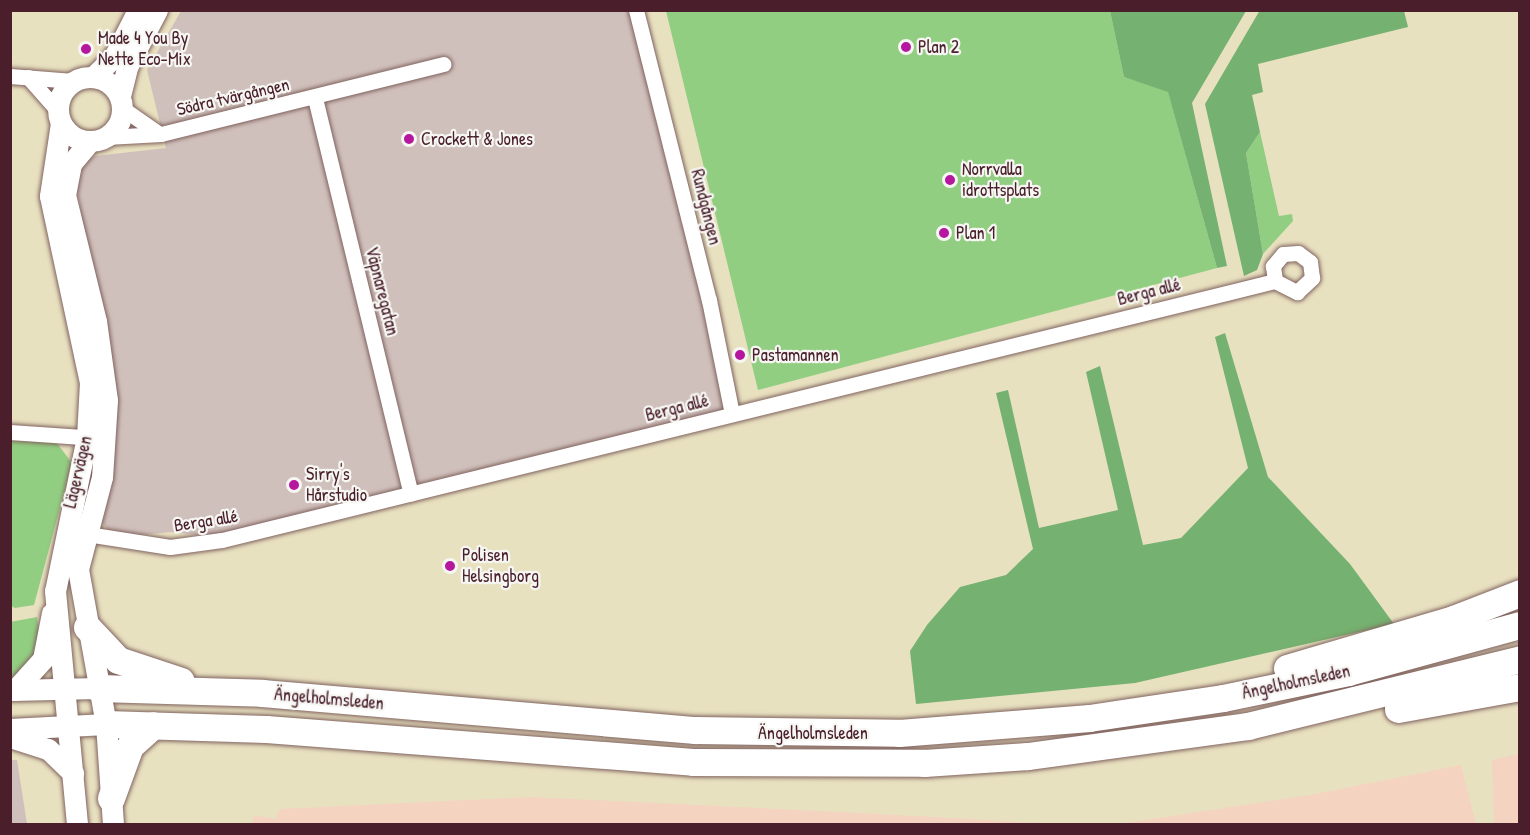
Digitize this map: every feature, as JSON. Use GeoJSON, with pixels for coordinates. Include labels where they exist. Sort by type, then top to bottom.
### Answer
{"type":"FeatureCollection","features":[{"type":"Feature","properties":{"kind":"highway"},"geometry":{"type":"LineString","coordinates":[[796,734],[1141,697],[1266,673],[1453,619],[1520,593]]}},
{"type":"Feature","properties":{"kind":"highway","name":"Ängelholmsleden"},"geometry":{"type":"LineString","coordinates":[[98,688],[220,692],[796,734],[975,728],[1156,708],[1348,672],[1520,625]]}},
{"type":"Feature","properties":{"kind":"highway"},"geometry":{"type":"LineString","coordinates":[[87,627],[99,645],[123,663],[220,692]]}},
{"type":"Feature","properties":{"kind":"highway","name":"Ängelholmsleden"},"geometry":{"type":"LineString","coordinates":[[105,724],[153,725],[693,762],[832,766],[1028,756],[1179,737],[1385,696],[1520,659]]}},
{"type":"Feature","properties":{"kind":"highway"},"geometry":{"type":"LineString","coordinates":[[1179,737],[1307,724],[1520,687]]}},
{"type":"Feature","properties":{"kind":"highway"},"geometry":{"type":"LineString","coordinates":[[112,811],[130,746],[153,725]]}},
{"type":"Feature","properties":{"kind":"street"},"geometry":{"type":"LineString","coordinates":[[28,77],[73,136],[98,139],[121,119],[121,61],[138,10]]}},
{"type":"Feature","properties":{"kind":"street"},"geometry":{"type":"LineString","coordinates":[[60,117],[62,94],[83,79],[121,61],[157,10]]}},
{"type":"Feature","properties":{"kind":"street","name":"Rundgången"},"geometry":{"type":"LineString","coordinates":[[636,10],[709,300],[732,414]]}},
{"type":"Feature","properties":{"kind":"street","name":"Södra tvärgången"},"geometry":{"type":"LineString","coordinates":[[98,139],[161,134],[315,98],[443,64]]}},
{"type":"Feature","properties":{"kind":"street"},"geometry":{"type":"LineString","coordinates":[[10,76],[83,79],[109,83],[121,102]]}},
{"type":"Feature","properties":{"kind":"street","name":"Väpnaregatan"},"geometry":{"type":"LineString","coordinates":[[315,98],[411,494]]}},
{"type":"Feature","properties":{"kind":"street","name":"Södra tvärgången"},"geometry":{"type":"LineString","coordinates":[[121,102],[143,128],[161,134]]}},
{"type":"Feature","properties":{"kind":"street","name":"Lägervägen"},"geometry":{"type":"LineString","coordinates":[[60,117],[50,196],[90,382],[97,438],[87,534],[78,569],[105,724],[112,811]]}},
{"type":"Feature","properties":{"kind":"street","name":"Lägervägen"},"geometry":{"type":"LineString","coordinates":[[76,825],[68,689],[55,591],[107,400],[96,321],[66,195],[71,164],[98,139]]}},
{"type":"Feature","properties":{"kind":"street","name":"Berga allé"},"geometry":{"type":"LineString","coordinates":[[87,534],[192,547],[1275,281]]}},
{"type":"Feature","properties":{"kind":"street"},"geometry":{"type":"LineString","coordinates":[[10,432],[97,438]]}},
{"type":"Feature","properties":{"kind":"street"},"geometry":{"type":"LineString","coordinates":[[13,690],[43,659],[55,591]]}},
{"type":"Feature","properties":{"kind":"street"},"geometry":{"type":"LineString","coordinates":[[13,690],[98,688]]}},
{"type":"Feature","properties":{"kind":"street"},"geometry":{"type":"LineString","coordinates":[[10,729],[105,724]]}},
{"type":"Feature","properties":{"kind":"street"},"geometry":{"type":"LineString","coordinates":[[10,737],[48,749],[73,773]]}},
{"type":"Feature","properties":{"kind":"shaded area"},"geometry":{"type":"Polygon","coordinates":[[[181,11],[631,11],[728,412],[213,537],[171,532],[131,536],[107,529],[101,521],[116,412],[75,178],[82,163],[95,156],[166,148],[147,70],[181,11]]]}},
{"type":"Feature","properties":{"kind":"shaded area"},"geometry":{"type":"Polygon","coordinates":[[[1519,754],[1519,824],[1494,824],[1492,760],[1519,754]]]}},
{"type":"Feature","properties":{"kind":"shaded area"},"geometry":{"type":"Polygon","coordinates":[[[11,760],[17,760],[27,824],[11,824],[11,760]]]}},
{"type":"Feature","properties":{"kind":"shaded area"},"geometry":{"type":"Polygon","coordinates":[[[1461,765],[1476,824],[1119,824],[1310,795],[1461,765]]]}},
{"type":"Feature","properties":{"kind":"shaded area"},"geometry":{"type":"Polygon","coordinates":[[[532,797],[1057,824],[252,824],[254,815],[276,819],[279,809],[532,797]]]}},
{"type":"Feature","properties":{"kind":"green space"},"geometry":{"type":"Polygon","coordinates":[[[1260,10],[1404,11],[1408,27],[1258,64],[1263,92],[1252,95],[1260,132],[1246,153],[1263,254],[1257,270],[1244,276],[1205,104],[1260,10]]]}},
{"type":"Feature","properties":{"kind":"green space","name":"Norrvalla idrottsplats"},"geometry":{"type":"Polygon","coordinates":[[[666,11],[1110,11],[1124,77],[1168,91],[1217,268],[758,390],[666,11]]]}},
{"type":"Feature","properties":{"kind":"green space"},"geometry":{"type":"Polygon","coordinates":[[[1110,11],[1246,11],[1192,103],[1227,266],[1217,268],[1168,92],[1124,77],[1110,11]]]}},
{"type":"Feature","properties":{"kind":"green space"},"geometry":{"type":"Polygon","coordinates":[[[1260,132],[1279,216],[1292,214],[1293,221],[1263,254],[1246,153],[1260,132]]]}},
{"type":"Feature","properties":{"kind":"green space"},"geometry":{"type":"Polygon","coordinates":[[[1225,333],[1268,477],[1350,564],[1394,624],[1135,683],[916,704],[910,651],[927,625],[960,587],[1006,575],[1033,549],[996,393],[1008,390],[1039,528],[1118,510],[1086,372],[1100,366],[1143,545],[1181,538],[1248,468],[1215,337],[1225,333]]]}},
{"type":"Feature","properties":{"kind":"green space"},"geometry":{"type":"Polygon","coordinates":[[[11,441],[56,442],[72,463],[34,605],[15,608],[11,606],[11,441]]]}},
{"type":"Feature","properties":{"kind":"green space"},"geometry":{"type":"Polygon","coordinates":[[[37,617],[41,646],[19,675],[11,678],[10,622],[37,617]]]}},
{"type":"Feature","properties":{"kind":"place","name":"Plan 2"},"geometry":{"type":"Point","coordinates":[906,47]}},
{"type":"Feature","properties":{"kind":"place","name":"Made 4 You By Nette Eco-Mix"},"geometry":{"type":"Point","coordinates":[86,49]}},
{"type":"Feature","properties":{"kind":"place","name":"Crockett & Jones"},"geometry":{"type":"Point","coordinates":[409,139]}},
{"type":"Feature","properties":{"kind":"place","name":"Norrvalla idrottsplats"},"geometry":{"type":"Point","coordinates":[950,180]}},
{"type":"Feature","properties":{"kind":"place","name":"Plan 1"},"geometry":{"type":"Point","coordinates":[944,233]}},
{"type":"Feature","properties":{"kind":"place","name":"Pastamannen"},"geometry":{"type":"Point","coordinates":[740,355]}},
{"type":"Feature","properties":{"kind":"place","name":"Sirry's Hårstudio"},"geometry":{"type":"Point","coordinates":[294,485]}},
{"type":"Feature","properties":{"kind":"place","name":"Polisen Helsingborg"},"geometry":{"type":"Point","coordinates":[450,566]}}]}
